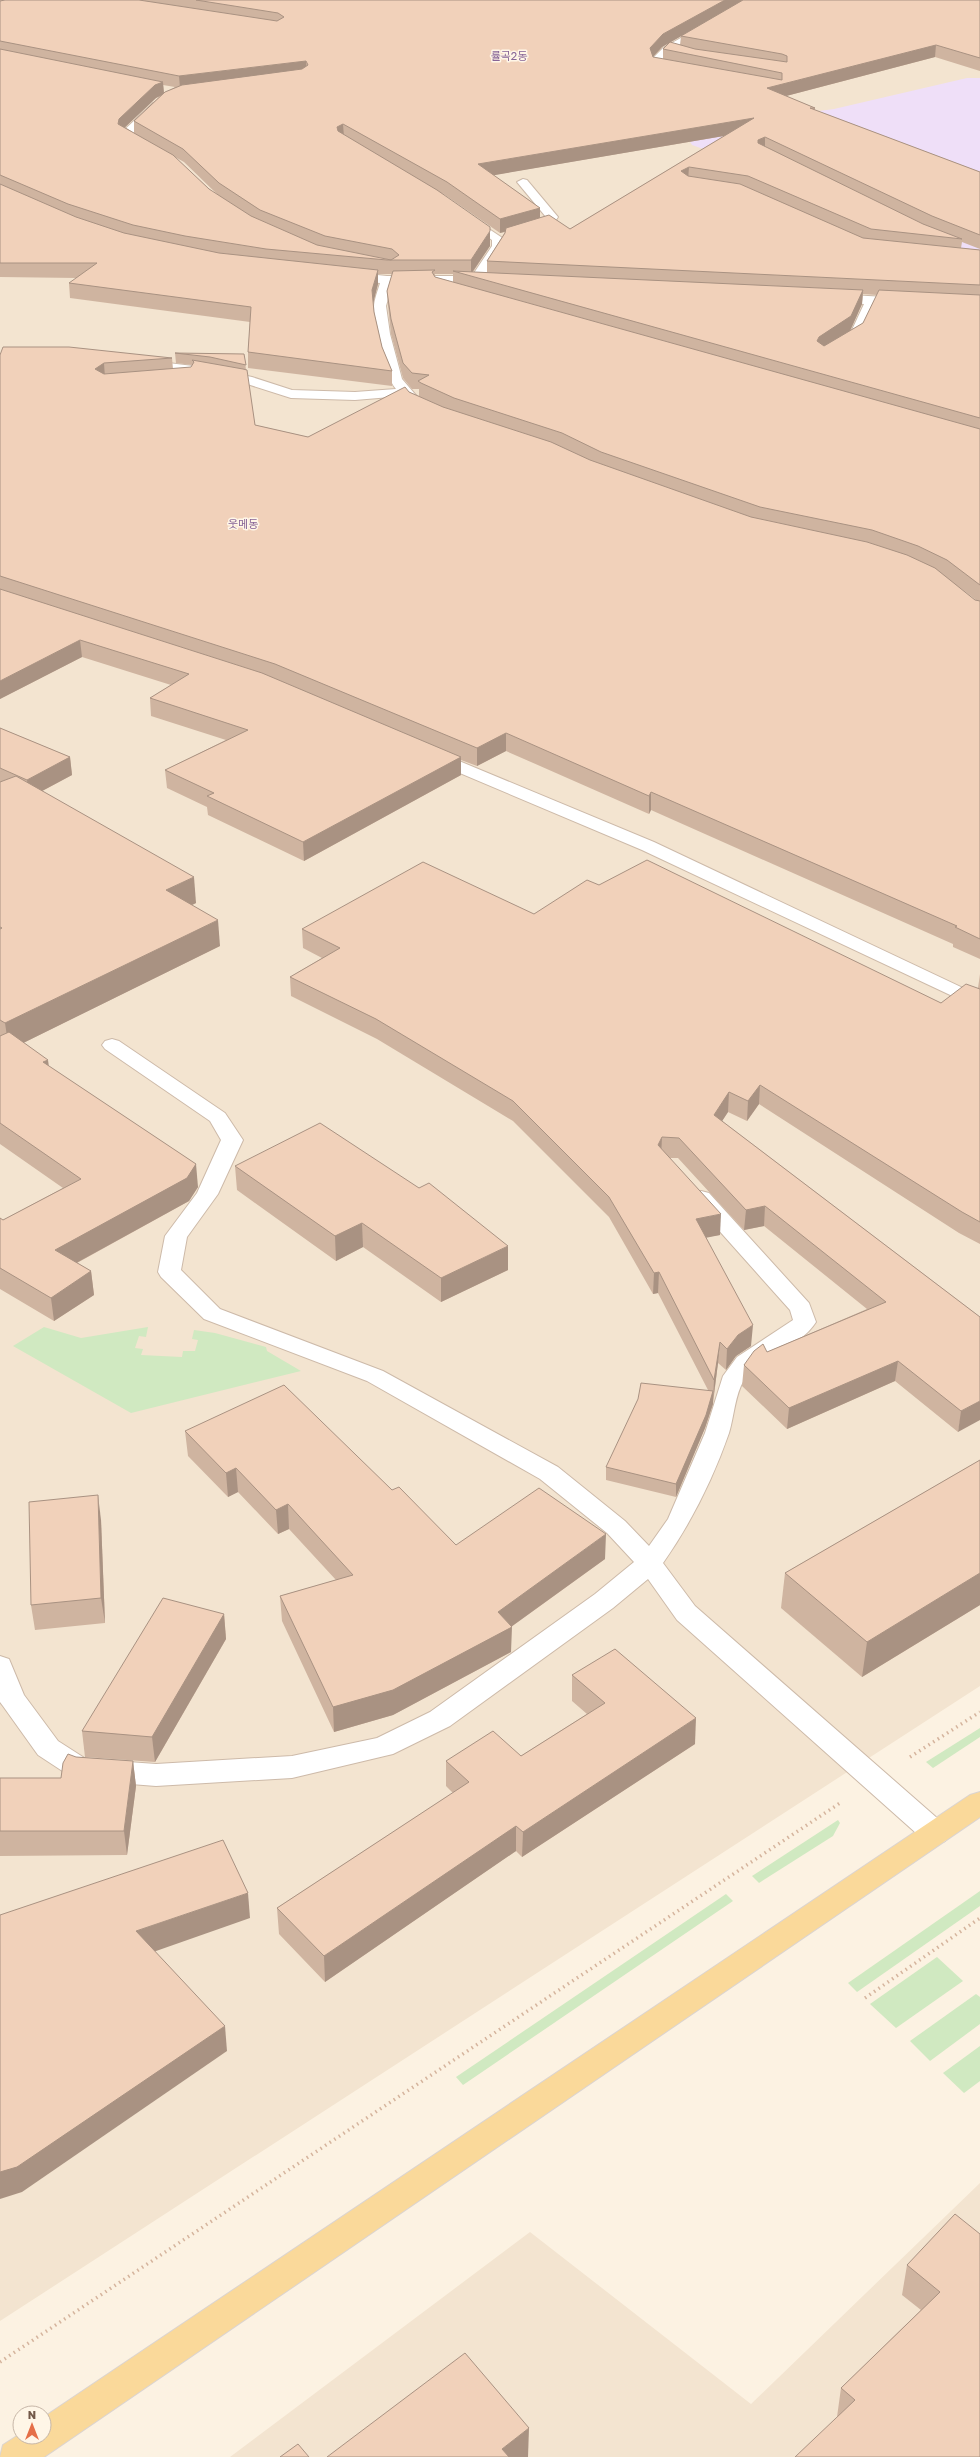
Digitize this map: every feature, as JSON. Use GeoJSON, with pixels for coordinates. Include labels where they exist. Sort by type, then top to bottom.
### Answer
{"type":"FeatureCollection","features":[{"type":"Feature","properties":{"kind":"main road"},"geometry":{"type":"LineString","coordinates":[[14,2457],[980,1803]]}},
{"type":"Feature","properties":{"kind":"street"},"geometry":{"type":"LineString","coordinates":[[690,74],[657,66],[656,60],[667,50],[755,0]]}},
{"type":"Feature","properties":{"kind":"street"},"geometry":{"type":"LineString","coordinates":[[667,50],[681,54]]}},
{"type":"Feature","properties":{"kind":"street"},"geometry":{"type":"LineString","coordinates":[[159,154],[125,135],[161,101],[167,98]]}},
{"type":"Feature","properties":{"kind":"street"},"geometry":{"type":"LineString","coordinates":[[452,208],[498,239],[513,236],[548,224],[552,217],[523,182]]}},
{"type":"Feature","properties":{"kind":"street"},"geometry":{"type":"LineString","coordinates":[[476,280],[498,246],[498,239]]}},
{"type":"Feature","properties":{"kind":"street"},"geometry":{"type":"LineString","coordinates":[[334,275],[385,274],[430,279]]}},
{"type":"Feature","properties":{"kind":"street"},"geometry":{"type":"LineString","coordinates":[[385,274],[416,279],[461,293]]}},
{"type":"Feature","properties":{"kind":"street"},"geometry":{"type":"LineString","coordinates":[[385,274],[380,306],[384,334],[396,380],[415,403],[435,412]]}},
{"type":"Feature","properties":{"kind":"street"},"geometry":{"type":"LineString","coordinates":[[416,279],[492,280]]}},
{"type":"Feature","properties":{"kind":"street"},"geometry":{"type":"LineString","coordinates":[[821,297],[918,302]]}},
{"type":"Feature","properties":{"kind":"street"},"geometry":{"type":"LineString","coordinates":[[830,352],[856,334],[872,300]]}},
{"type":"Feature","properties":{"kind":"street"},"geometry":{"type":"LineString","coordinates":[[130,362],[228,376],[291,394],[322,396],[406,392]]}},
{"type":"Feature","properties":{"kind":"street"},"geometry":{"type":"LineString","coordinates":[[166,380],[228,376]]}},
{"type":"Feature","properties":{"kind":"street"},"geometry":{"type":"LineString","coordinates":[[422,751],[648,846],[980,1003]]}},
{"type":"Feature","properties":{"kind":"street"},"geometry":{"type":"LineString","coordinates":[[112,1045],[218,1118],[232,1140],[207,1194],[176,1236],[169,1272],[212,1314],[375,1376],[549,1473],[616,1527],[650,1563],[686,1613],[934,1833]]}},
{"type":"Feature","properties":{"kind":"street"},"geometry":{"type":"LineString","coordinates":[[0,1666],[12,1699],[48,1748],[80,1769],[156,1775],[292,1767],[383,1747],[440,1719],[604,1601],[650,1563],[679,1521],[717,1433],[732,1381],[745,1362],[789,1335],[805,1322],[801,1308],[685,1181]]}},
{"type":"Feature","properties":{"kind":"path"},"geometry":{"type":"LineString","coordinates":[[0,2362],[875,1780],[980,1712]]}},
{"type":"Feature","properties":{"kind":"path"},"geometry":{"type":"LineString","coordinates":[[865,1998],[980,1918]]}},
{"type":"Feature","properties":{"kind":"shaded area"},"geometry":{"type":"Polygon","coordinates":[[[0,0],[980,0],[980,1686],[0,2321],[0,0]]]}},
{"type":"Feature","properties":{"kind":"shaded area"},"geometry":{"type":"Polygon","coordinates":[[[967,78],[980,78],[980,259],[748,165],[692,145],[687,137],[797,114],[834,109],[967,78]]]}},
{"type":"Feature","properties":{"kind":"shaded area"},"geometry":{"type":"Polygon","coordinates":[[[980,2183],[980,2457],[230,2457],[530,2232],[751,2404],[980,2183]]]}},
{"type":"Feature","properties":{"kind":"green space"},"geometry":{"type":"Polygon","coordinates":[[[44,1327],[81,1338],[148,1327],[146,1337],[139,1336],[135,1348],[143,1349],[141,1355],[182,1357],[183,1351],[195,1351],[198,1340],[192,1339],[194,1330],[215,1333],[266,1347],[267,1351],[301,1371],[131,1413],[13,1346],[44,1327]]]}},
{"type":"Feature","properties":{"kind":"green space"},"geometry":{"type":"Polygon","coordinates":[[[980,1728],[980,1737],[933,1768],[926,1762],[980,1728]]]}},
{"type":"Feature","properties":{"kind":"green space"},"geometry":{"type":"Polygon","coordinates":[[[838,1820],[840,1823],[833,1836],[759,1883],[752,1876],[838,1820]]]}},
{"type":"Feature","properties":{"kind":"green space"},"geometry":{"type":"Polygon","coordinates":[[[980,1891],[980,1906],[857,1992],[848,1983],[980,1891]]]}},
{"type":"Feature","properties":{"kind":"green space"},"geometry":{"type":"Polygon","coordinates":[[[726,1894],[733,1901],[463,2085],[456,2077],[726,1894]]]}},
{"type":"Feature","properties":{"kind":"green space"},"geometry":{"type":"Polygon","coordinates":[[[937,1957],[963,1981],[896,2028],[870,2004],[937,1957]]]}},
{"type":"Feature","properties":{"kind":"green space"},"geometry":{"type":"Polygon","coordinates":[[[976,1994],[980,1997],[980,2024],[930,2061],[910,2041],[976,1994]]]}},
{"type":"Feature","properties":{"kind":"green space"},"geometry":{"type":"Polygon","coordinates":[[[980,2046],[980,2081],[964,2093],[943,2073],[980,2046]]]}},
{"type":"Feature","properties":{"kind":"building"},"geometry":{"type":"Polygon","coordinates":[[[139,0],[277,21],[284,17],[278,13],[196,0],[725,0],[663,34],[650,48],[653,57],[782,80],[782,73],[663,49],[670,42],[695,49],[787,62],[787,56],[782,54],[681,36],[743,0],[980,0],[980,58],[936,45],[767,88],[815,108],[810,108],[980,172],[980,235],[932,216],[765,137],[758,140],[758,143],[923,224],[962,239],[871,229],[748,176],[689,167],[681,171],[688,176],[740,184],[863,238],[980,250],[980,285],[487,261],[505,233],[506,228],[549,215],[570,229],[754,118],[478,164],[540,208],[500,219],[447,182],[343,124],[337,127],[338,131],[437,190],[490,227],[490,231],[471,260],[391,260],[399,255],[392,249],[325,236],[260,210],[219,183],[183,149],[134,121],[165,92],[182,85],[302,69],[308,65],[306,61],[179,76],[0,41],[0,1],[139,0]]]}},
{"type":"Feature","properties":{"kind":"building"},"geometry":{"type":"Polygon","coordinates":[[[0,49],[163,82],[155,85],[119,119],[118,124],[173,155],[209,189],[251,216],[317,245],[391,260],[266,249],[185,236],[133,225],[68,204],[0,175],[0,49]]]}},
{"type":"Feature","properties":{"kind":"building"},"geometry":{"type":"Polygon","coordinates":[[[0,184],[76,217],[124,233],[219,253],[378,270],[372,290],[374,312],[382,347],[392,371],[248,352],[251,307],[69,283],[97,263],[0,263],[0,184]]]}},
{"type":"Feature","properties":{"kind":"building"},"geometry":{"type":"Polygon","coordinates":[[[435,270],[432,272],[435,277],[980,429],[980,585],[947,560],[918,546],[872,530],[760,507],[601,452],[562,433],[454,398],[421,383],[418,381],[429,375],[412,373],[403,363],[391,319],[387,291],[393,271],[435,270]]]}},
{"type":"Feature","properties":{"kind":"building"},"geometry":{"type":"Polygon","coordinates":[[[453,271],[863,290],[851,316],[819,337],[817,341],[824,346],[863,323],[879,290],[980,295],[980,418],[453,271]]]}},
{"type":"Feature","properties":{"kind":"building"},"geometry":{"type":"Polygon","coordinates":[[[3,347],[69,347],[172,358],[104,363],[95,369],[104,374],[191,367],[194,362],[192,360],[247,370],[255,425],[308,437],[405,387],[409,392],[443,407],[551,442],[590,460],[751,517],[867,542],[907,555],[935,568],[975,600],[980,601],[980,939],[955,927],[957,926],[651,792],[649,796],[506,733],[477,748],[275,664],[0,576],[0,355],[3,347]]]}},
{"type":"Feature","properties":{"kind":"building"},"geometry":{"type":"Polygon","coordinates":[[[175,353],[244,354],[246,365],[210,357],[175,353]]]}},
{"type":"Feature","properties":{"kind":"building"},"geometry":{"type":"Polygon","coordinates":[[[0,589],[262,673],[461,757],[303,842],[207,796],[214,793],[165,770],[248,730],[150,698],[189,674],[80,640],[0,681],[0,589]]]}},
{"type":"Feature","properties":{"kind":"building"},"geometry":{"type":"Polygon","coordinates":[[[0,728],[70,757],[27,780],[0,768],[0,728]]]}},
{"type":"Feature","properties":{"kind":"building"},"geometry":{"type":"Polygon","coordinates":[[[16,776],[194,877],[166,890],[218,920],[5,1023],[0,1020],[0,929],[2,928],[0,927],[0,782],[16,776]]]}},
{"type":"Feature","properties":{"kind":"building"},"geometry":{"type":"Polygon","coordinates":[[[647,860],[941,1003],[966,984],[980,989],[980,1222],[760,1085],[748,1101],[729,1092],[714,1115],[980,1317],[980,1401],[961,1411],[898,1361],[789,1408],[744,1365],[754,1351],[763,1344],[767,1352],[886,1302],[765,1206],[746,1210],[679,1138],[662,1137],[658,1145],[721,1214],[696,1219],[753,1325],[738,1335],[727,1349],[720,1342],[714,1380],[659,1272],[654,1273],[609,1197],[513,1101],[376,1019],[290,977],[340,948],[302,929],[423,862],[534,914],[587,880],[599,885],[647,860]]]}},
{"type":"Feature","properties":{"kind":"building"},"geometry":{"type":"Polygon","coordinates":[[[9,1032],[48,1060],[43,1062],[196,1164],[187,1178],[55,1250],[91,1271],[51,1298],[0,1268],[0,1218],[3,1220],[81,1179],[0,1123],[0,1036],[9,1032]]]}},
{"type":"Feature","properties":{"kind":"building"},"geometry":{"type":"Polygon","coordinates":[[[320,1123],[419,1188],[429,1183],[508,1246],[441,1278],[362,1223],[335,1236],[235,1166],[320,1123]]]}},
{"type":"Feature","properties":{"kind":"building"},"geometry":{"type":"Polygon","coordinates":[[[641,1383],[713,1391],[706,1415],[676,1484],[606,1467],[638,1399],[641,1383]]]}},
{"type":"Feature","properties":{"kind":"building"},"geometry":{"type":"Polygon","coordinates":[[[284,1385],[392,1490],[399,1487],[456,1545],[539,1488],[606,1534],[498,1612],[512,1627],[393,1690],[333,1707],[280,1596],[353,1575],[288,1504],[276,1510],[236,1468],[226,1473],[185,1431],[284,1385]]]}},
{"type":"Feature","properties":{"kind":"building"},"geometry":{"type":"Polygon","coordinates":[[[980,1460],[980,1573],[867,1642],[785,1573],[980,1460]]]}},
{"type":"Feature","properties":{"kind":"building"},"geometry":{"type":"Polygon","coordinates":[[[98,1495],[101,1598],[31,1605],[29,1502],[98,1495]]]}},
{"type":"Feature","properties":{"kind":"building"},"geometry":{"type":"Polygon","coordinates":[[[163,1598],[224,1614],[152,1737],[82,1731],[163,1598]]]}},
{"type":"Feature","properties":{"kind":"building"},"geometry":{"type":"Polygon","coordinates":[[[615,1649],[696,1718],[523,1832],[516,1826],[324,1956],[277,1908],[469,1782],[446,1761],[493,1731],[521,1756],[605,1703],[572,1675],[615,1649]]]}},
{"type":"Feature","properties":{"kind":"building"},"geometry":{"type":"Polygon","coordinates":[[[68,1754],[76,1757],[133,1761],[124,1831],[0,1831],[0,1778],[61,1778],[63,1763],[68,1754]]]}},
{"type":"Feature","properties":{"kind":"building"},"geometry":{"type":"Polygon","coordinates":[[[223,1840],[248,1893],[136,1931],[225,2026],[17,2167],[0,2172],[0,1915],[223,1840]]]}},
{"type":"Feature","properties":{"kind":"building"},"geometry":{"type":"Polygon","coordinates":[[[955,2214],[980,2234],[980,2457],[795,2457],[855,2400],[841,2388],[940,2292],[907,2265],[955,2214]]]}},
{"type":"Feature","properties":{"kind":"building"},"geometry":{"type":"Polygon","coordinates":[[[465,2353],[529,2428],[502,2449],[509,2457],[327,2457],[465,2353]]]}},
{"type":"Feature","properties":{"kind":"building"},"geometry":{"type":"Polygon","coordinates":[[[298,2444],[309,2457],[280,2457],[298,2444]]]}},
{"type":"Feature","properties":{"kind":"district","name":"률곡2동"},"geometry":{"type":"Point","coordinates":[509,55]}},
{"type":"Feature","properties":{"kind":"district","name":"웃메동"},"geometry":{"type":"Point","coordinates":[243,523]}}]}
